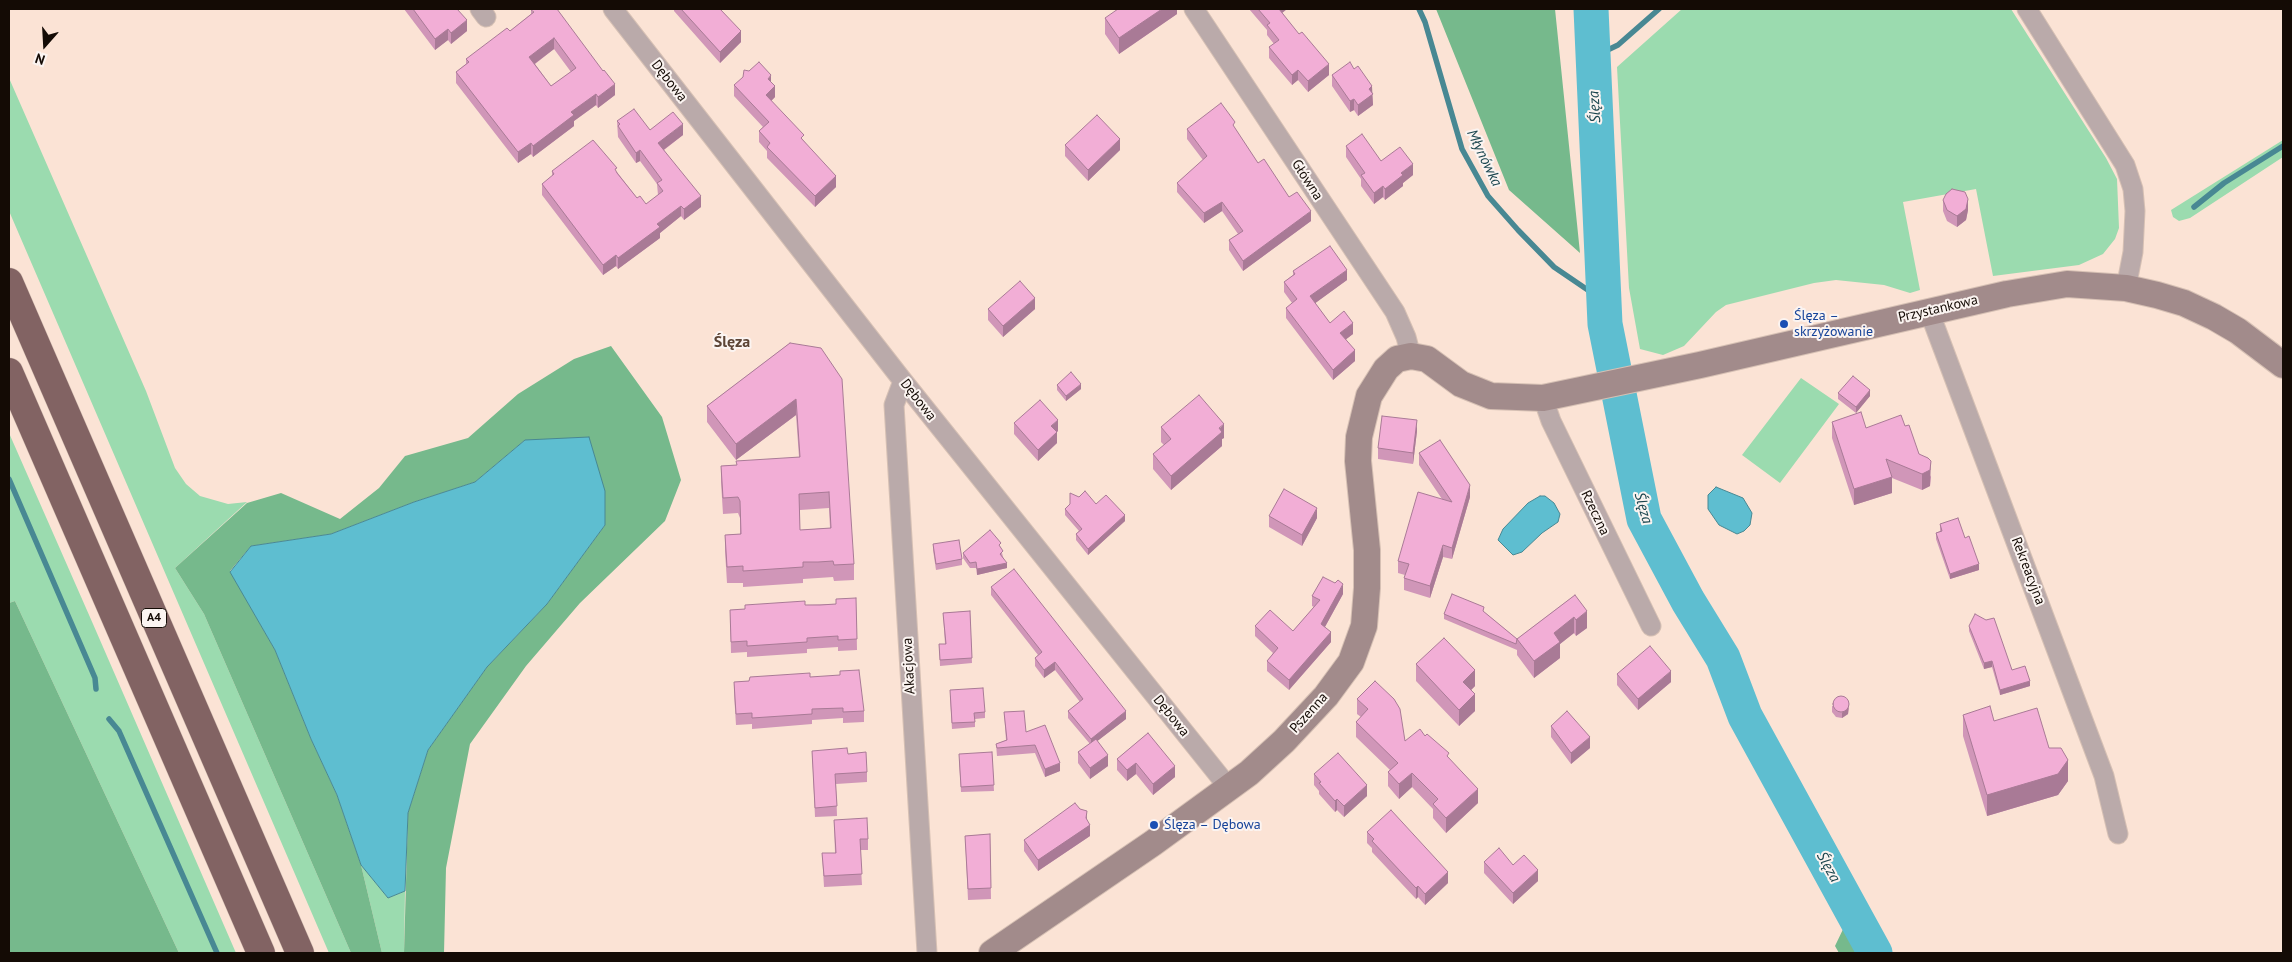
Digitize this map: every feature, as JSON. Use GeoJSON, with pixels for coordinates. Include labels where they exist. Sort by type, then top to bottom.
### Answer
{"type":"FeatureCollection","features":[{"type":"Feature","properties":{"kind":"highway","name":"A4"},"geometry":{"type":"LineString","coordinates":[[9,282],[300,953]]}},
{"type":"Feature","properties":{"kind":"highway","name":"A4"},"geometry":{"type":"LineString","coordinates":[[9,372],[261,953]]}},
{"type":"Feature","properties":{"kind":"street","name":"Dębowa"},"geometry":{"type":"LineString","coordinates":[[612,9],[903,381],[1229,788]]}},
{"type":"Feature","properties":{"kind":"street","name":"Główna"},"geometry":{"type":"LineString","coordinates":[[1194,9],[1395,312],[1406,337],[1411,356]]}},
{"type":"Feature","properties":{"kind":"street"},"geometry":{"type":"LineString","coordinates":[[2027,9],[2125,164],[2136,211],[2133,252],[2126,288]]}},
{"type":"Feature","properties":{"kind":"street","name":"Przystankowa"},"geometry":{"type":"LineString","coordinates":[[1411,356],[1427,360],[1461,384],[1477,392],[1508,398],[1543,398],[1700,365],[2007,294],[2067,284],[2126,288],[2184,303],[2238,331],[2283,365]]}},
{"type":"Feature","properties":{"kind":"street","name":"Rekreacyjna"},"geometry":{"type":"LineString","coordinates":[[1929,311],[2104,776],[2118,834]]}},
{"type":"Feature","properties":{"kind":"street","name":"Pszenna"},"geometry":{"type":"LineString","coordinates":[[992,953],[1229,788],[1266,758],[1302,722],[1326,696],[1351,662],[1364,626],[1368,588],[1367,550],[1358,461],[1358,437],[1364,407],[1376,381],[1391,363],[1404,356],[1411,356]]}},
{"type":"Feature","properties":{"kind":"street","name":"Akacjowa"},"geometry":{"type":"LineString","coordinates":[[903,381],[894,405],[927,953]]}},
{"type":"Feature","properties":{"kind":"street","name":"Rzeczna"},"geometry":{"type":"LineString","coordinates":[[1543,398],[1551,421],[1651,626]]}},
{"type":"Feature","properties":{"kind":"green space"},"geometry":{"type":"Polygon","coordinates":[[[1436,9],[1555,9],[1580,253],[1509,190],[1436,9]]]}},
{"type":"Feature","properties":{"kind":"green space"},"geometry":{"type":"Polygon","coordinates":[[[1682,9],[2011,9],[2106,158],[2117,179],[2119,228],[2115,239],[2103,254],[2079,265],[1993,276],[1976,189],[1903,202],[1920,290],[1910,293],[1884,285],[1836,280],[1814,283],[1726,305],[1716,312],[1684,346],[1663,355],[1640,349],[1629,288],[1617,67],[1682,9]]]}},
{"type":"Feature","properties":{"kind":"green space"},"geometry":{"type":"Polygon","coordinates":[[[9,78],[146,391],[175,468],[186,484],[200,496],[228,504],[247,502],[175,568],[204,614],[351,953],[329,953],[9,211],[9,78]]]}},
{"type":"Feature","properties":{"kind":"green space"},"geometry":{"type":"Polygon","coordinates":[[[2283,140],[2283,157],[2190,218],[2179,221],[2173,217],[2171,210],[2283,140]]]}},
{"type":"Feature","properties":{"kind":"green space"},"geometry":{"type":"Polygon","coordinates":[[[611,346],[662,417],[681,480],[665,521],[580,603],[526,666],[470,744],[446,868],[444,953],[404,953],[408,813],[428,750],[487,667],[547,604],[605,525],[525,440],[475,482],[414,502],[331,534],[251,546],[230,571],[275,650],[311,739],[337,795],[361,865],[382,953],[351,953],[204,614],[175,568],[247,503],[281,493],[340,519],[379,488],[405,456],[468,438],[518,394],[574,359],[611,346]]]}},
{"type":"Feature","properties":{"kind":"green space"},"geometry":{"type":"Polygon","coordinates":[[[1801,378],[1839,404],[1780,483],[1742,455],[1801,378]]]}},
{"type":"Feature","properties":{"kind":"green space"},"geometry":{"type":"Polygon","coordinates":[[[9,433],[236,953],[179,953],[15,601],[9,603],[9,433]]]}},
{"type":"Feature","properties":{"kind":"green space"},"geometry":{"type":"Polygon","coordinates":[[[15,601],[179,953],[9,953],[9,603],[15,601]]]}},
{"type":"Feature","properties":{"kind":"green space"},"geometry":{"type":"Polygon","coordinates":[[[361,865],[388,898],[405,891],[404,953],[382,953],[361,865]]]}},
{"type":"Feature","properties":{"kind":"green space"},"geometry":{"type":"Polygon","coordinates":[[[1846,923],[1866,953],[1839,953],[1835,946],[1846,923]]]}},
{"type":"Feature","properties":{"kind":"water"},"geometry":{"type":"Polygon","coordinates":[[[589,437],[605,491],[605,525],[547,604],[487,667],[428,750],[408,813],[405,891],[388,898],[361,865],[337,795],[311,739],[275,650],[230,572],[251,546],[331,534],[414,502],[475,482],[525,440],[589,437]]]}},
{"type":"Feature","properties":{"kind":"water"},"geometry":{"type":"Polygon","coordinates":[[[1716,487],[1743,498],[1752,513],[1750,525],[1744,531],[1737,534],[1719,525],[1708,509],[1708,495],[1716,487]]]}},
{"type":"Feature","properties":{"kind":"water"},"geometry":{"type":"Polygon","coordinates":[[[1540,496],[1545,496],[1554,503],[1560,514],[1558,522],[1542,533],[1522,552],[1513,555],[1498,540],[1503,529],[1528,503],[1540,496]]]}},
{"type":"Feature","properties":{"kind":"building"},"geometry":{"type":"Polygon","coordinates":[[[413,9],[457,9],[467,20],[451,33],[448,29],[435,39],[413,9]]]}},
{"type":"Feature","properties":{"kind":"building"},"geometry":{"type":"Polygon","coordinates":[[[557,9],[603,71],[615,84],[598,97],[596,94],[571,112],[574,115],[533,146],[531,143],[518,152],[456,72],[469,62],[466,59],[507,28],[510,31],[534,12],[531,10],[557,9]],[[554,38],[529,57],[551,86],[576,68],[554,38]]]}},
{"type":"Feature","properties":{"kind":"building"},"geometry":{"type":"Polygon","coordinates":[[[681,9],[720,9],[741,31],[720,52],[681,9]]]}},
{"type":"Feature","properties":{"kind":"building"},"geometry":{"type":"Polygon","coordinates":[[[1118,9],[1162,9],[1119,38],[1105,18],[1118,9]]]}},
{"type":"Feature","properties":{"kind":"building"},"geometry":{"type":"Polygon","coordinates":[[[1258,9],[1279,9],[1299,34],[1302,32],[1329,64],[1308,81],[1298,70],[1292,75],[1269,47],[1279,40],[1267,25],[1270,23],[1258,9]]]}},
{"type":"Feature","properties":{"kind":"building"},"geometry":{"type":"Polygon","coordinates":[[[759,62],[771,75],[768,79],[775,86],[766,95],[804,135],[801,138],[836,176],[815,196],[767,147],[770,143],[759,131],[769,122],[734,85],[743,77],[744,70],[749,71],[759,62]]]}},
{"type":"Feature","properties":{"kind":"building"},"geometry":{"type":"Polygon","coordinates":[[[1350,62],[1354,69],[1358,66],[1372,86],[1369,89],[1373,94],[1358,105],[1354,99],[1350,101],[1332,75],[1350,62]]]}},
{"type":"Feature","properties":{"kind":"building"},"geometry":{"type":"Polygon","coordinates":[[[1221,103],[1235,122],[1233,125],[1258,163],[1264,159],[1289,197],[1297,192],[1311,211],[1243,261],[1229,240],[1243,231],[1222,202],[1204,213],[1177,183],[1207,156],[1187,129],[1221,103]]]}},
{"type":"Feature","properties":{"kind":"building"},"geometry":{"type":"Polygon","coordinates":[[[634,109],[650,130],[673,112],[683,124],[658,143],[701,196],[684,209],[681,206],[657,224],[660,227],[618,258],[616,255],[603,265],[542,184],[554,174],[552,171],[593,140],[617,168],[615,169],[617,173],[637,198],[640,196],[646,204],[663,191],[657,183],[662,180],[640,150],[636,153],[618,126],[620,124],[617,121],[634,109]]]}},
{"type":"Feature","properties":{"kind":"building"},"geometry":{"type":"Polygon","coordinates":[[[1097,115],[1120,139],[1088,170],[1065,145],[1097,115]]]}},
{"type":"Feature","properties":{"kind":"building"},"geometry":{"type":"Polygon","coordinates":[[[1362,134],[1381,161],[1400,147],[1413,164],[1401,173],[1403,175],[1385,189],[1383,186],[1374,193],[1361,175],[1365,173],[1346,146],[1362,134]]]}},
{"type":"Feature","properties":{"kind":"building"},"geometry":{"type":"Polygon","coordinates":[[[1952,189],[1965,192],[1968,199],[1966,209],[1957,216],[1947,210],[1943,200],[1952,189]]]}},
{"type":"Feature","properties":{"kind":"building"},"geometry":{"type":"Polygon","coordinates":[[[1330,246],[1347,270],[1310,296],[1330,323],[1344,311],[1353,323],[1340,333],[1355,350],[1333,370],[1286,308],[1297,299],[1284,282],[1295,274],[1293,271],[1330,246]]]}},
{"type":"Feature","properties":{"kind":"building"},"geometry":{"type":"Polygon","coordinates":[[[1020,281],[1035,298],[1003,326],[988,309],[1020,281]]]}},
{"type":"Feature","properties":{"kind":"building"},"geometry":{"type":"Polygon","coordinates":[[[790,343],[821,348],[842,379],[854,564],[834,565],[833,561],[803,562],[803,567],[743,571],[743,566],[727,567],[725,535],[741,534],[740,501],[738,497],[723,498],[721,466],[737,465],[736,461],[800,457],[796,399],[736,444],[707,406],[790,343]],[[829,492],[799,494],[800,530],[831,528],[829,492]]]}},
{"type":"Feature","properties":{"kind":"building"},"geometry":{"type":"Polygon","coordinates":[[[1071,372],[1081,384],[1066,396],[1057,385],[1071,372]]]}},
{"type":"Feature","properties":{"kind":"building"},"geometry":{"type":"Polygon","coordinates":[[[1853,376],[1870,390],[1856,407],[1838,393],[1853,376]]]}},
{"type":"Feature","properties":{"kind":"building"},"geometry":{"type":"Polygon","coordinates":[[[1199,395],[1224,424],[1219,428],[1222,432],[1171,476],[1153,454],[1171,439],[1161,427],[1199,395]]]}},
{"type":"Feature","properties":{"kind":"building"},"geometry":{"type":"Polygon","coordinates":[[[1040,400],[1058,420],[1051,426],[1057,432],[1038,450],[1014,423],[1040,400]]]}},
{"type":"Feature","properties":{"kind":"building"},"geometry":{"type":"Polygon","coordinates":[[[1861,412],[1866,428],[1901,415],[1905,426],[1909,425],[1919,454],[1931,461],[1930,470],[1922,474],[1886,459],[1892,477],[1854,489],[1832,422],[1861,412]]]}},
{"type":"Feature","properties":{"kind":"building"},"geometry":{"type":"Polygon","coordinates":[[[1382,416],[1417,420],[1413,453],[1378,448],[1382,416]]]}},
{"type":"Feature","properties":{"kind":"building"},"geometry":{"type":"Polygon","coordinates":[[[1440,440],[1470,485],[1452,548],[1443,545],[1430,586],[1404,578],[1409,564],[1398,561],[1418,492],[1452,502],[1419,453],[1440,440]]]}},
{"type":"Feature","properties":{"kind":"building"},"geometry":{"type":"Polygon","coordinates":[[[1284,489],[1317,508],[1302,535],[1269,516],[1284,489]]]}},
{"type":"Feature","properties":{"kind":"building"},"geometry":{"type":"Polygon","coordinates":[[[1085,491],[1096,504],[1106,495],[1125,515],[1088,549],[1076,534],[1082,529],[1065,509],[1070,504],[1070,493],[1079,497],[1085,491]]]}},
{"type":"Feature","properties":{"kind":"building"},"geometry":{"type":"Polygon","coordinates":[[[1958,518],[1965,538],[1969,536],[1979,564],[1950,574],[1936,533],[1942,531],[1940,524],[1958,518]]]}},
{"type":"Feature","properties":{"kind":"building"},"geometry":{"type":"Polygon","coordinates":[[[990,530],[1001,543],[999,545],[1003,551],[1000,554],[1007,563],[977,569],[976,562],[970,563],[963,553],[990,530]]]}},
{"type":"Feature","properties":{"kind":"building"},"geometry":{"type":"Polygon","coordinates":[[[959,540],[962,559],[936,564],[933,544],[959,540]]]}},
{"type":"Feature","properties":{"kind":"building"},"geometry":{"type":"Polygon","coordinates":[[[1014,569],[1126,711],[1091,739],[1068,711],[1083,699],[1055,662],[1044,670],[1035,658],[1042,652],[991,587],[1014,569]]]}},
{"type":"Feature","properties":{"kind":"building"},"geometry":{"type":"Polygon","coordinates":[[[1323,577],[1335,583],[1338,580],[1343,584],[1321,624],[1331,632],[1289,680],[1267,661],[1278,648],[1255,626],[1270,610],[1293,631],[1320,600],[1312,596],[1323,577]]]}},
{"type":"Feature","properties":{"kind":"building"},"geometry":{"type":"Polygon","coordinates":[[[1452,594],[1484,607],[1483,611],[1517,639],[1516,644],[1444,614],[1452,594]]]}},
{"type":"Feature","properties":{"kind":"building"},"geometry":{"type":"Polygon","coordinates":[[[1575,595],[1587,611],[1576,620],[1574,617],[1554,633],[1560,642],[1534,661],[1517,639],[1575,595]]]}},
{"type":"Feature","properties":{"kind":"building"},"geometry":{"type":"Polygon","coordinates":[[[856,598],[857,639],[838,640],[838,636],[807,638],[807,642],[747,646],[747,641],[731,642],[730,610],[745,609],[745,605],[805,601],[805,605],[836,604],[836,599],[856,598]]]}},
{"type":"Feature","properties":{"kind":"building"},"geometry":{"type":"Polygon","coordinates":[[[970,611],[972,658],[940,660],[939,644],[946,644],[943,613],[970,611]]]}},
{"type":"Feature","properties":{"kind":"building"},"geometry":{"type":"Polygon","coordinates":[[[1975,614],[1986,620],[1994,618],[2012,670],[2025,666],[2030,681],[2000,690],[1992,661],[1984,663],[1969,626],[1975,614]]]}},
{"type":"Feature","properties":{"kind":"building"},"geometry":{"type":"Polygon","coordinates":[[[1444,638],[1475,670],[1463,682],[1475,694],[1459,710],[1416,664],[1444,638]]]}},
{"type":"Feature","properties":{"kind":"building"},"geometry":{"type":"Polygon","coordinates":[[[1650,646],[1671,671],[1638,699],[1617,674],[1650,646]]]}},
{"type":"Feature","properties":{"kind":"building"},"geometry":{"type":"Polygon","coordinates":[[[859,670],[864,711],[843,712],[843,708],[812,709],[812,714],[752,718],[752,713],[736,714],[734,682],[749,681],[750,677],[810,673],[810,677],[840,675],[840,671],[859,670]]]}},
{"type":"Feature","properties":{"kind":"building"},"geometry":{"type":"Polygon","coordinates":[[[1375,681],[1394,699],[1400,709],[1405,741],[1420,729],[1425,736],[1427,734],[1449,753],[1447,756],[1478,789],[1446,818],[1433,804],[1438,799],[1412,773],[1399,784],[1388,772],[1398,763],[1356,722],[1368,709],[1357,699],[1375,681]]]}},
{"type":"Feature","properties":{"kind":"building"},"geometry":{"type":"Polygon","coordinates":[[[983,688],[985,712],[974,713],[975,722],[952,723],[950,690],[983,688]]]}},
{"type":"Feature","properties":{"kind":"building"},"geometry":{"type":"Polygon","coordinates":[[[1841,696],[1847,698],[1849,704],[1847,710],[1841,712],[1835,710],[1833,704],[1835,698],[1841,696]]]}},
{"type":"Feature","properties":{"kind":"building"},"geometry":{"type":"Polygon","coordinates":[[[1990,706],[1994,721],[2037,708],[2049,748],[2061,748],[2068,760],[2058,774],[1987,795],[1963,715],[1990,706]]]}},
{"type":"Feature","properties":{"kind":"building"},"geometry":{"type":"Polygon","coordinates":[[[1024,711],[1026,732],[1045,725],[1060,763],[1045,769],[1035,745],[997,748],[996,744],[1007,740],[1004,712],[1024,711]]]}},
{"type":"Feature","properties":{"kind":"building"},"geometry":{"type":"Polygon","coordinates":[[[1567,711],[1590,737],[1571,753],[1551,726],[1567,711]]]}},
{"type":"Feature","properties":{"kind":"building"},"geometry":{"type":"Polygon","coordinates":[[[1148,733],[1175,766],[1153,784],[1136,763],[1127,770],[1117,759],[1148,733]]]}},
{"type":"Feature","properties":{"kind":"building"},"geometry":{"type":"Polygon","coordinates":[[[1096,739],[1108,755],[1090,768],[1078,752],[1096,739]]]}},
{"type":"Feature","properties":{"kind":"building"},"geometry":{"type":"Polygon","coordinates":[[[847,748],[848,754],[866,752],[867,772],[835,774],[837,806],[815,808],[812,751],[847,748]]]}},
{"type":"Feature","properties":{"kind":"building"},"geometry":{"type":"Polygon","coordinates":[[[992,752],[994,785],[961,787],[959,754],[992,752]]]}},
{"type":"Feature","properties":{"kind":"building"},"geometry":{"type":"Polygon","coordinates":[[[1338,753],[1367,785],[1344,806],[1337,799],[1335,801],[1319,783],[1321,782],[1314,774],[1338,753]]]}},
{"type":"Feature","properties":{"kind":"building"},"geometry":{"type":"Polygon","coordinates":[[[1075,803],[1080,809],[1087,811],[1086,818],[1090,825],[1038,860],[1024,840],[1075,803]]]}},
{"type":"Feature","properties":{"kind":"building"},"geometry":{"type":"Polygon","coordinates":[[[1391,810],[1448,872],[1425,894],[1418,886],[1416,888],[1372,841],[1374,839],[1367,832],[1391,810]]]}},
{"type":"Feature","properties":{"kind":"building"},"geometry":{"type":"Polygon","coordinates":[[[867,818],[868,839],[860,839],[862,874],[824,876],[822,853],[836,853],[834,820],[867,818]]]}},
{"type":"Feature","properties":{"kind":"building"},"geometry":{"type":"Polygon","coordinates":[[[990,834],[991,888],[968,889],[965,836],[990,834]]]}},
{"type":"Feature","properties":{"kind":"building"},"geometry":{"type":"Polygon","coordinates":[[[1499,848],[1513,865],[1524,855],[1538,870],[1513,893],[1484,862],[1499,848]]]}},
{"type":"Feature","properties":{"kind":"waterway","name":"Młynówka"},"geometry":{"type":"LineString","coordinates":[[1419,9],[1425,22],[1462,149],[1488,196],[1554,267],[1604,301]]}},
{"type":"Feature","properties":{"kind":"waterway","name":"Ślęza"},"geometry":{"type":"LineString","coordinates":[[1591,9],[1605,324],[1644,519],[1688,601],[1723,658],[1745,716],[1875,953]]}},
{"type":"Feature","properties":{"kind":"waterway"},"geometry":{"type":"LineString","coordinates":[[1593,57],[1618,45],[1659,9]]}},
{"type":"Feature","properties":{"kind":"waterway"},"geometry":{"type":"LineString","coordinates":[[2194,207],[2224,183],[2283,146]]}},
{"type":"Feature","properties":{"kind":"waterway"},"geometry":{"type":"LineString","coordinates":[[9,479],[95,678],[96,689]]}},
{"type":"Feature","properties":{"kind":"waterway"},"geometry":{"type":"LineString","coordinates":[[109,719],[119,731],[217,953]]}},
{"type":"Feature","properties":{"kind":"place","name":"Ślęza – skrzyżowanie"},"geometry":{"type":"Point","coordinates":[1784,324]}},
{"type":"Feature","properties":{"kind":"place","name":"Ślęza – Dębowa"},"geometry":{"type":"Point","coordinates":[1154,825]}},
{"type":"Feature","properties":{"kind":"district","name":"Ślęza"},"geometry":{"type":"Point","coordinates":[732,342]}}]}
